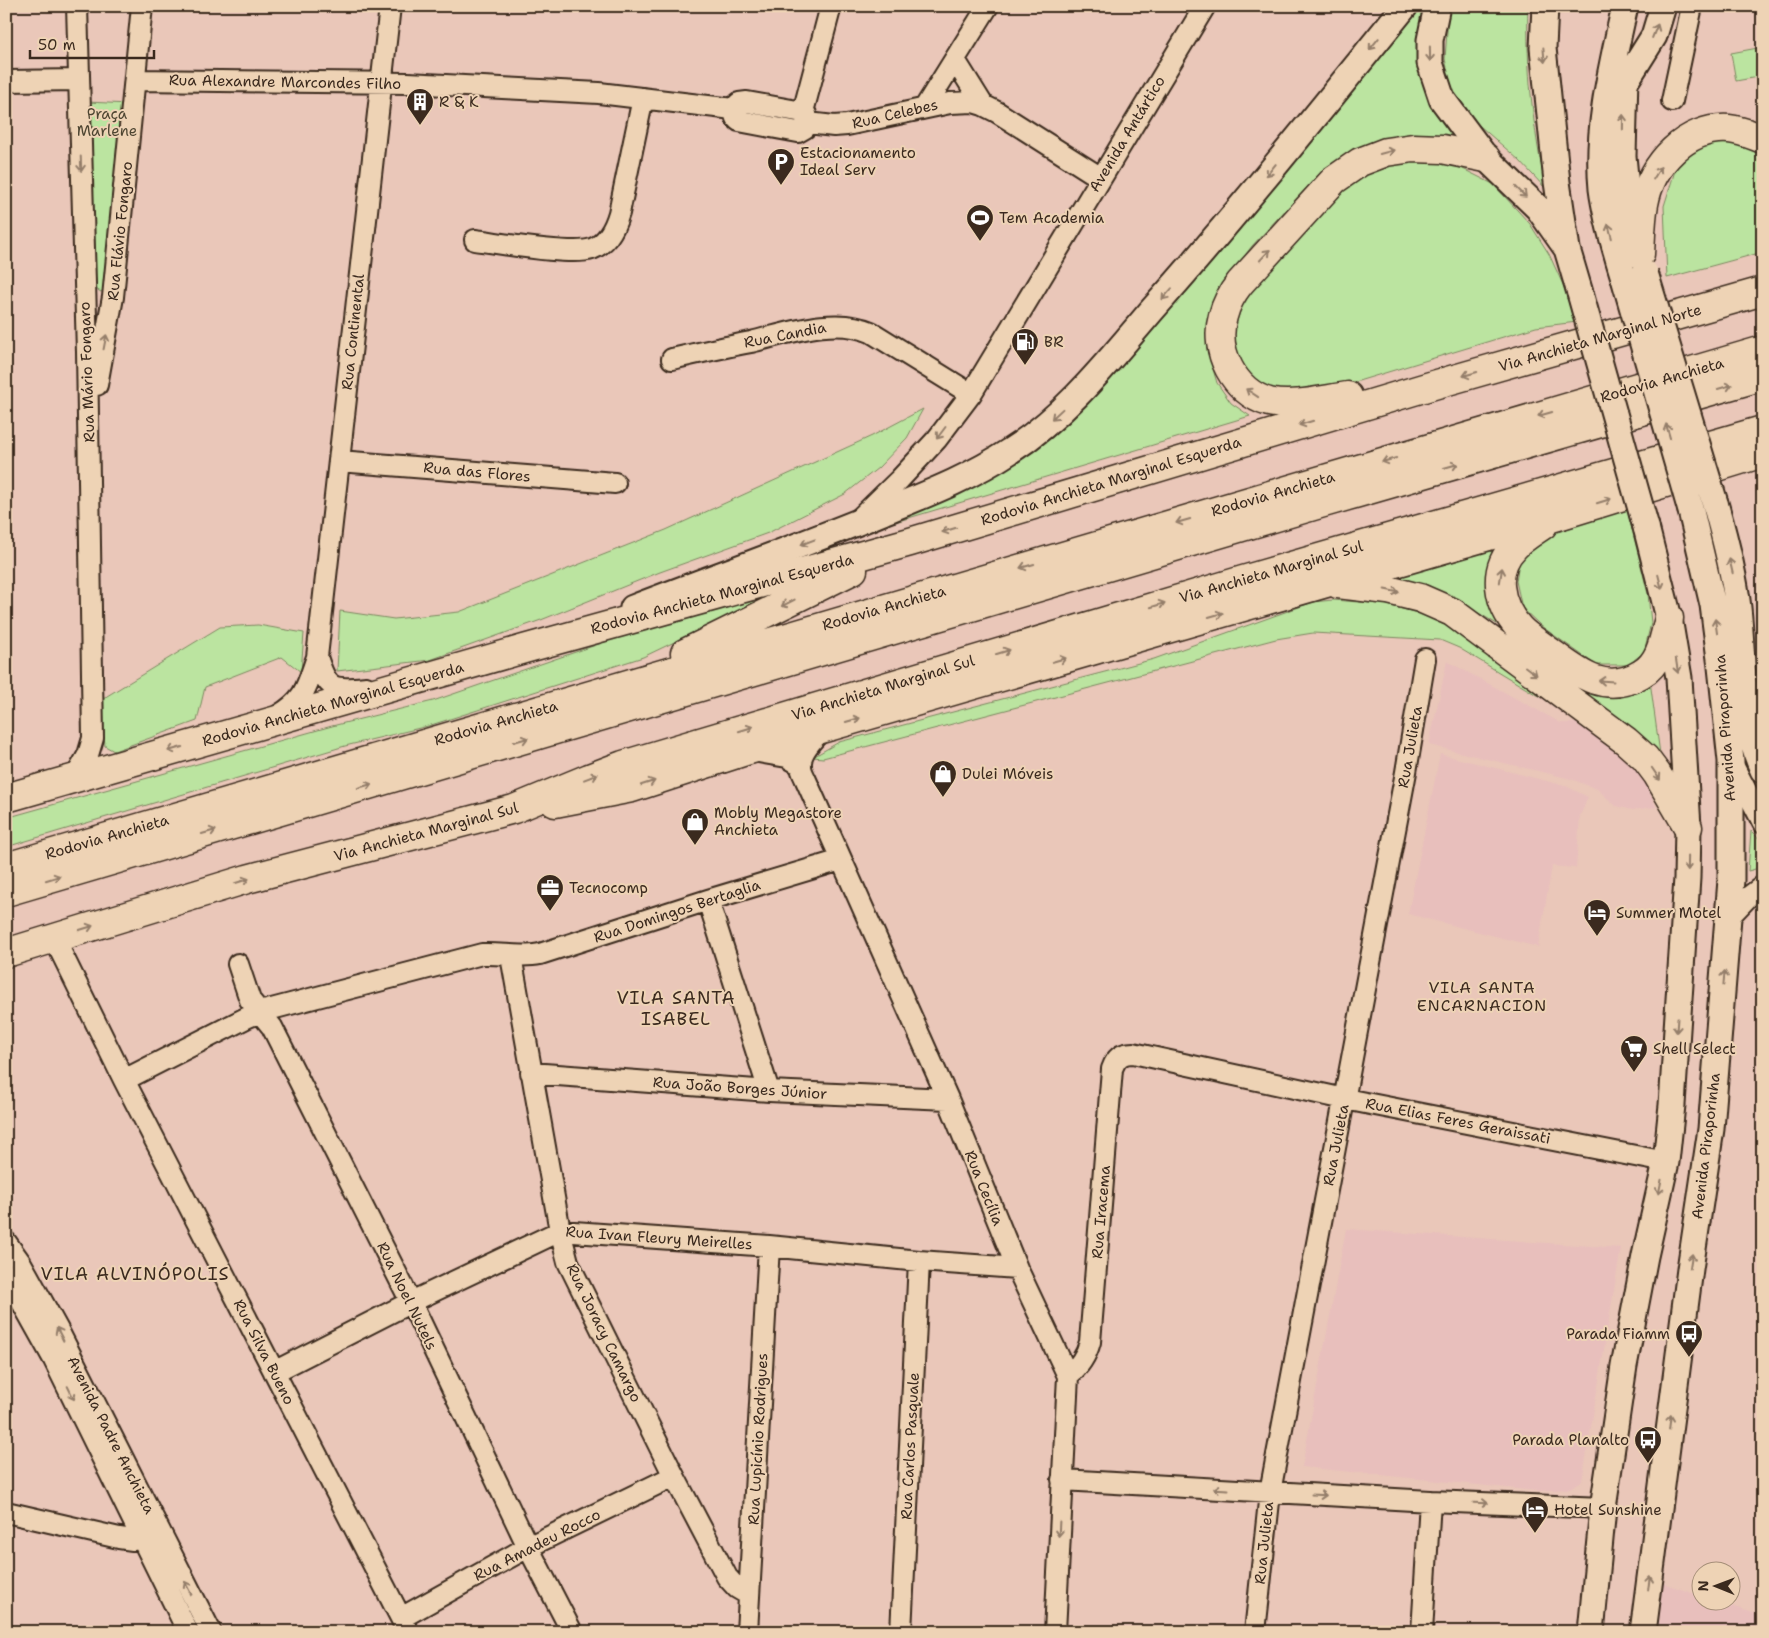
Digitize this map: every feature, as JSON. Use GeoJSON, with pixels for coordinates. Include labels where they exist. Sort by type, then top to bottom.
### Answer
{"type":"FeatureCollection","features":[{"type":"Feature","properties":{"kind":"highway"},"geometry":{"type":"LineString","coordinates":[[1636,268],[1647,192],[1661,166],[1680,143],[1702,133],[1729,129],[1742,131],[1763,139]]}},
{"type":"Feature","properties":{"kind":"highway"},"geometry":{"type":"LineString","coordinates":[[1437,384],[1299,403],[1270,402],[1251,394],[1230,371],[1223,352],[1220,330],[1222,318],[1232,294],[1240,282],[1334,180],[1347,170],[1373,156],[1406,148],[1442,149],[1486,158]]}},
{"type":"Feature","properties":{"kind":"highway"},"geometry":{"type":"LineString","coordinates":[[1735,299],[1763,275]]}},
{"type":"Feature","properties":{"kind":"highway","name":"Via Anchieta Marginal Norte"},"geometry":{"type":"LineString","coordinates":[[1437,384],[1763,291]]}},
{"type":"Feature","properties":{"kind":"highway","name":"Rodovia Anchieta"},"geometry":{"type":"LineString","coordinates":[[6,867],[1763,350]]}},
{"type":"Feature","properties":{"kind":"highway","name":"Rodovia Anchieta"},"geometry":{"type":"LineString","coordinates":[[6,892],[1320,504],[1763,376]]}},
{"type":"Feature","properties":{"kind":"highway","name":"Rodovia Anchieta Marginal Esquerda"},"geometry":{"type":"LineString","coordinates":[[6,798],[524,649],[910,542],[1437,384]]}},
{"type":"Feature","properties":{"kind":"highway","name":"Via Anchieta Marginal Sul"},"geometry":{"type":"LineString","coordinates":[[6,953],[247,879],[514,809],[623,766],[1244,580],[1763,430]]}},
{"type":"Feature","properties":{"kind":"highway"},"geometry":{"type":"LineString","coordinates":[[514,809],[591,797],[632,788],[749,750],[1558,516],[1763,453]]}},
{"type":"Feature","properties":{"kind":"highway"},"geometry":{"type":"LineString","coordinates":[[1558,516],[1528,535],[1514,547],[1502,568],[1500,588],[1505,609],[1520,629],[1583,676],[1593,680],[1612,682],[1632,678],[1648,669],[1659,654],[1669,618]]}},
{"type":"Feature","properties":{"kind":"highway"},"geometry":{"type":"LineString","coordinates":[[612,688],[910,542]]}},
{"type":"Feature","properties":{"kind":"highway"},"geometry":{"type":"LineString","coordinates":[[1326,582],[1388,590],[1420,598],[1452,612],[1626,741],[1645,758],[1688,827]]}},
{"type":"Feature","properties":{"kind":"main road"},"geometry":{"type":"LineString","coordinates":[[524,649],[853,524],[953,483],[996,460],[1025,441],[1061,410],[1098,373],[1199,257],[1405,6]]}},
{"type":"Feature","properties":{"kind":"main road"},"geometry":{"type":"LineString","coordinates":[[1437,6],[1430,40],[1430,63],[1442,99],[1486,158],[1538,208],[1567,249]]}},
{"type":"Feature","properties":{"kind":"main road"},"geometry":{"type":"LineString","coordinates":[[1545,6],[1543,48],[1558,190],[1567,249],[1646,527],[1669,618],[1679,678],[1688,827],[1686,898],[1672,1105],[1666,1162],[1645,1256],[1624,1366],[1603,1508],[1591,1632]]}},
{"type":"Feature","properties":{"kind":"main road"},"geometry":{"type":"LineString","coordinates":[[1625,6],[1610,77],[1602,132],[1602,187],[1610,232],[1636,268]]}},
{"type":"Feature","properties":{"kind":"main road"},"geometry":{"type":"LineString","coordinates":[[1632,6],[1624,84],[1623,156],[1636,268]]}},
{"type":"Feature","properties":{"kind":"main road"},"geometry":{"type":"LineString","coordinates":[[1624,84],[1654,36],[1663,6]]}},
{"type":"Feature","properties":{"kind":"main road","name":"Avenida Piraporinha"},"geometry":{"type":"LineString","coordinates":[[1636,268],[1715,503],[1734,577],[1747,715],[1762,769]]}},
{"type":"Feature","properties":{"kind":"main road","name":"Avenida Piraporinha"},"geometry":{"type":"LineString","coordinates":[[1636,268],[1713,605],[1731,761],[1731,871],[1711,1129],[1689,1279],[1643,1632]]}},
{"type":"Feature","properties":{"kind":"main road"},"geometry":{"type":"LineString","coordinates":[[1731,761],[1741,649]]}},
{"type":"Feature","properties":{"kind":"street","name":"Rua Mário Fongaro"},"geometry":{"type":"LineString","coordinates":[[77,6],[89,424],[93,738]]}},
{"type":"Feature","properties":{"kind":"street","name":"Rua Flávio Fongaro"},"geometry":{"type":"LineString","coordinates":[[89,424],[113,297],[142,6]]}},
{"type":"Feature","properties":{"kind":"street","name":"Rua Continental"},"geometry":{"type":"LineString","coordinates":[[262,725],[298,702],[304,694],[317,657],[390,6]]}},
{"type":"Feature","properties":{"kind":"street"},"geometry":{"type":"LineString","coordinates":[[805,118],[831,6]]}},
{"type":"Feature","properties":{"kind":"street"},"geometry":{"type":"LineString","coordinates":[[925,107],[988,6]]}},
{"type":"Feature","properties":{"kind":"street","name":"Avenida Antártico"},"geometry":{"type":"LineString","coordinates":[[853,524],[900,479],[937,438],[970,394],[1205,6]]}},
{"type":"Feature","properties":{"kind":"street"},"geometry":{"type":"LineString","coordinates":[[1672,101],[1692,6]]}},
{"type":"Feature","properties":{"kind":"street"},"geometry":{"type":"LineString","coordinates":[[955,60],[983,105]]}},
{"type":"Feature","properties":{"kind":"street"},"geometry":{"type":"LineString","coordinates":[[6,82],[79,80]]}},
{"type":"Feature","properties":{"kind":"street","name":"Rua Alexandre Marcondes Filho"},"geometry":{"type":"LineString","coordinates":[[136,80],[380,82],[599,93],[642,98]]}},
{"type":"Feature","properties":{"kind":"street"},"geometry":{"type":"LineString","coordinates":[[475,240],[571,251],[591,249],[604,241],[613,228],[619,213],[642,98]]}},
{"type":"Feature","properties":{"kind":"street","name":"Rua Celebes"},"geometry":{"type":"LineString","coordinates":[[642,98],[734,109],[739,103],[747,102],[834,126],[848,125],[950,102],[973,102],[1005,116],[1101,178]]}},
{"type":"Feature","properties":{"kind":"street"},"geometry":{"type":"LineString","coordinates":[[85,295],[99,301],[113,297]]}},
{"type":"Feature","properties":{"kind":"street","name":"Rua Candia"},"geometry":{"type":"LineString","coordinates":[[672,359],[819,326],[850,326],[871,332],[970,394]]}},
{"type":"Feature","properties":{"kind":"street","name":"Rua das Flores"},"geometry":{"type":"LineString","coordinates":[[339,461],[615,483]]}},
{"type":"Feature","properties":{"kind":"street","name":"Rua Continental"},"geometry":{"type":"LineString","coordinates":[[317,657],[324,678],[331,685],[343,689],[401,684]]}},
{"type":"Feature","properties":{"kind":"street","name":"Rua Julieta"},"geometry":{"type":"LineString","coordinates":[[1255,1632],[1270,1492],[1425,659]]}},
{"type":"Feature","properties":{"kind":"street"},"geometry":{"type":"LineString","coordinates":[[749,750],[788,757],[800,765],[808,745],[823,729]]}},
{"type":"Feature","properties":{"kind":"street"},"geometry":{"type":"LineString","coordinates":[[93,738],[112,761],[121,765]]}},
{"type":"Feature","properties":{"kind":"street"},"geometry":{"type":"LineString","coordinates":[[75,778],[88,755],[93,738]]}},
{"type":"Feature","properties":{"kind":"street"},"geometry":{"type":"LineString","coordinates":[[1731,761],[1763,824]]}},
{"type":"Feature","properties":{"kind":"street","name":"Rua Cecília"},"geometry":{"type":"LineString","coordinates":[[800,765],[948,1099],[1017,1268],[1068,1376],[1055,1632]]}},
{"type":"Feature","properties":{"kind":"street","name":"Rua Domingos Bertaglia"},"geometry":{"type":"LineString","coordinates":[[124,1080],[260,1012],[482,954],[527,957],[540,954],[841,860]]}},
{"type":"Feature","properties":{"kind":"street"},"geometry":{"type":"LineString","coordinates":[[1728,918],[1747,898],[1763,886]]}},
{"type":"Feature","properties":{"kind":"street"},"geometry":{"type":"LineString","coordinates":[[708,900],[769,1090]]}},
{"type":"Feature","properties":{"kind":"street","name":"Rua Silva Bueno"},"geometry":{"type":"LineString","coordinates":[[54,938],[124,1080],[405,1625]]}},
{"type":"Feature","properties":{"kind":"street","name":"Rua Joracy Camargo"},"geometry":{"type":"LineString","coordinates":[[511,956],[560,1231],[568,1262],[674,1476],[727,1577],[737,1588],[749,1595]]}},
{"type":"Feature","properties":{"kind":"street","name":"Rua Noel Nutels"},"geometry":{"type":"LineString","coordinates":[[238,964],[250,1000],[272,1027],[411,1302],[528,1547],[572,1632]]}},
{"type":"Feature","properties":{"kind":"street","name":"Rua Elias Feres Geraissati"},"geometry":{"type":"LineString","coordinates":[[1133,1053],[1344,1099],[1666,1162]]}},
{"type":"Feature","properties":{"kind":"street","name":"Rua Iracema"},"geometry":{"type":"LineString","coordinates":[[1068,1376],[1081,1364],[1087,1354],[1090,1342],[1112,1069],[1115,1061],[1121,1055],[1133,1053]]}},
{"type":"Feature","properties":{"kind":"street","name":"Rua João Borges Júnior"},"geometry":{"type":"LineString","coordinates":[[531,1074],[769,1090],[948,1099]]}},
{"type":"Feature","properties":{"kind":"street","name":"Rua Ivan Fleury Meirelles"},"geometry":{"type":"LineString","coordinates":[[274,1372],[411,1302],[560,1231],[769,1246],[918,1261],[1017,1268]]}},
{"type":"Feature","properties":{"kind":"street","name":"Avenida Padre Anchieta"},"geometry":{"type":"LineString","coordinates":[[6,1242],[21,1263],[57,1328],[151,1535],[188,1632]]}},
{"type":"Feature","properties":{"kind":"street","name":"Rua Lupicínio Rodrigues"},"geometry":{"type":"LineString","coordinates":[[747,1632],[769,1246]]}},
{"type":"Feature","properties":{"kind":"street","name":"Rua Carlos Pasquale"},"geometry":{"type":"LineString","coordinates":[[901,1632],[918,1261]]}},
{"type":"Feature","properties":{"kind":"street","name":"Avenida Padre Anchieta"},"geometry":{"type":"LineString","coordinates":[[6,1274],[151,1535],[211,1632]]}},
{"type":"Feature","properties":{"kind":"street","name":"Rua Amadeu Rocco"},"geometry":{"type":"LineString","coordinates":[[405,1625],[528,1547],[674,1476]]}},
{"type":"Feature","properties":{"kind":"street"},"geometry":{"type":"LineString","coordinates":[[1062,1480],[1430,1501],[1603,1508]]}},
{"type":"Feature","properties":{"kind":"street"},"geometry":{"type":"LineString","coordinates":[[1422,1632],[1430,1501]]}},
{"type":"Feature","properties":{"kind":"street"},"geometry":{"type":"LineString","coordinates":[[6,1512],[119,1538],[151,1535]]}},
{"type":"Feature","properties":{"kind":"shaded area"},"geometry":{"type":"Polygon","coordinates":[[[1447,661],[1561,723],[1584,723],[1623,751],[1643,776],[1656,807],[1632,810],[1616,806],[1597,789],[1571,779],[1429,745],[1447,661]]]}},
{"type":"Feature","properties":{"kind":"shaded area"},"geometry":{"type":"Polygon","coordinates":[[[1440,754],[1566,786],[1588,797],[1580,816],[1576,868],[1552,866],[1538,947],[1408,914],[1440,754]]]}},
{"type":"Feature","properties":{"kind":"shaded area"},"geometry":{"type":"Polygon","coordinates":[[[1346,1229],[1621,1248],[1582,1481],[1568,1489],[1537,1491],[1302,1467],[1346,1229]]]}},
{"type":"Feature","properties":{"kind":"shaded area"},"geometry":{"type":"Polygon","coordinates":[[[1663,1583],[1692,1593],[1692,1610],[1742,1609],[1763,1616],[1763,1632],[1658,1632],[1663,1583]]]}},
{"type":"Feature","properties":{"kind":"green space"},"geometry":{"type":"Polygon","coordinates":[[[1421,6],[1423,6],[1421,25],[1425,86],[1441,118],[1461,138],[1391,137],[1356,148],[1321,172],[1252,246],[1234,270],[1211,322],[1208,352],[1217,383],[1231,403],[1250,416],[865,531],[987,479],[1126,358],[1421,6]]]}},
{"type":"Feature","properties":{"kind":"green space"},"geometry":{"type":"Polygon","coordinates":[[[1452,6],[1528,6],[1531,98],[1537,144],[1546,189],[1519,160],[1473,120],[1452,89],[1445,59],[1448,18],[1452,6]]]}},
{"type":"Feature","properties":{"kind":"green space"},"geometry":{"type":"Polygon","coordinates":[[[1763,47],[1763,76],[1736,81],[1731,53],[1763,47]]]}},
{"type":"Feature","properties":{"kind":"green space","name":"Praça Marlene"},"geometry":{"type":"Polygon","coordinates":[[[87,102],[129,104],[105,289],[101,292],[94,288],[87,102]]]}},
{"type":"Feature","properties":{"kind":"green space"},"geometry":{"type":"Polygon","coordinates":[[[1733,141],[1763,150],[1763,252],[1667,278],[1664,206],[1679,158],[1696,144],[1733,141]]]}},
{"type":"Feature","properties":{"kind":"green space"},"geometry":{"type":"Polygon","coordinates":[[[1431,160],[1461,168],[1493,184],[1530,224],[1549,254],[1577,322],[1536,327],[1319,393],[1289,395],[1249,382],[1233,345],[1236,324],[1245,296],[1334,194],[1363,171],[1394,163],[1431,160]]]}},
{"type":"Feature","properties":{"kind":"green space"},"geometry":{"type":"Polygon","coordinates":[[[923,409],[907,438],[878,468],[845,494],[768,533],[660,572],[541,620],[430,660],[337,671],[340,611],[394,619],[459,612],[666,530],[872,436],[923,409]]]}},
{"type":"Feature","properties":{"kind":"green space"},"geometry":{"type":"Polygon","coordinates":[[[1626,505],[1648,594],[1651,623],[1644,652],[1628,665],[1596,665],[1541,626],[1522,608],[1516,581],[1520,556],[1553,527],[1626,505]]]}},
{"type":"Feature","properties":{"kind":"green space"},"geometry":{"type":"Polygon","coordinates":[[[1496,544],[1487,568],[1486,588],[1492,608],[1505,629],[1451,598],[1393,576],[1496,544]]]}},
{"type":"Feature","properties":{"kind":"green space"},"geometry":{"type":"Polygon","coordinates":[[[779,592],[643,657],[428,726],[345,746],[6,847],[6,818],[332,726],[433,701],[625,635],[779,592]]]}},
{"type":"Feature","properties":{"kind":"green space"},"geometry":{"type":"Polygon","coordinates":[[[1333,600],[1384,604],[1421,614],[1464,634],[1567,707],[1535,694],[1459,648],[1440,640],[1313,633],[1276,639],[823,758],[813,757],[839,742],[1154,659],[1313,602],[1333,600]]]}},
{"type":"Feature","properties":{"kind":"green space"},"geometry":{"type":"Polygon","coordinates":[[[258,625],[304,633],[301,672],[282,657],[205,687],[197,721],[114,751],[105,746],[101,701],[107,696],[220,627],[258,625]]]}},
{"type":"Feature","properties":{"kind":"green space"},"geometry":{"type":"Polygon","coordinates":[[[1650,681],[1660,754],[1577,688],[1600,695],[1650,681]]]}},
{"type":"Feature","properties":{"kind":"green space"},"geometry":{"type":"Polygon","coordinates":[[[1751,831],[1763,843],[1763,867],[1748,871],[1751,831]]]}},
{"type":"Feature","properties":{"kind":"place","name":"R & K"},"geometry":{"type":"Point","coordinates":[420,126]}},
{"type":"Feature","properties":{"kind":"place","name":"Estacionamento Ideal Serv"},"geometry":{"type":"Point","coordinates":[781,186]}},
{"type":"Feature","properties":{"kind":"place","name":"Tem Academia"},"geometry":{"type":"Point","coordinates":[980,242]}},
{"type":"Feature","properties":{"kind":"place","name":"BR"},"geometry":{"type":"Point","coordinates":[1025,366]}},
{"type":"Feature","properties":{"kind":"place","name":"Dulei Móveis"},"geometry":{"type":"Point","coordinates":[943,798]}},
{"type":"Feature","properties":{"kind":"place","name":"Mobly Megastore Anchieta"},"geometry":{"type":"Point","coordinates":[695,846]}},
{"type":"Feature","properties":{"kind":"place","name":"Tecnocomp"},"geometry":{"type":"Point","coordinates":[550,912]}},
{"type":"Feature","properties":{"kind":"place","name":"Summer Motel"},"geometry":{"type":"Point","coordinates":[1597,937]}},
{"type":"Feature","properties":{"kind":"place","name":"Shell Select"},"geometry":{"type":"Point","coordinates":[1634,1073]}},
{"type":"Feature","properties":{"kind":"place","name":"Parada Fiamm"},"geometry":{"type":"Point","coordinates":[1689,1358]}},
{"type":"Feature","properties":{"kind":"place","name":"Parada Planalto"},"geometry":{"type":"Point","coordinates":[1648,1464]}},
{"type":"Feature","properties":{"kind":"place","name":"Hotel Sunshine"},"geometry":{"type":"Point","coordinates":[1535,1534]}},
{"type":"Feature","properties":{"kind":"district","name":"VILA SANTA ENCARNACION"},"geometry":{"type":"Point","coordinates":[1482,996]}},
{"type":"Feature","properties":{"kind":"district","name":"VILA SANTA ISABEL"},"geometry":{"type":"Point","coordinates":[676,1008]}},
{"type":"Feature","properties":{"kind":"district","name":"VILA ALVINÓPOLIS"},"geometry":{"type":"Point","coordinates":[135,1274]}}]}
